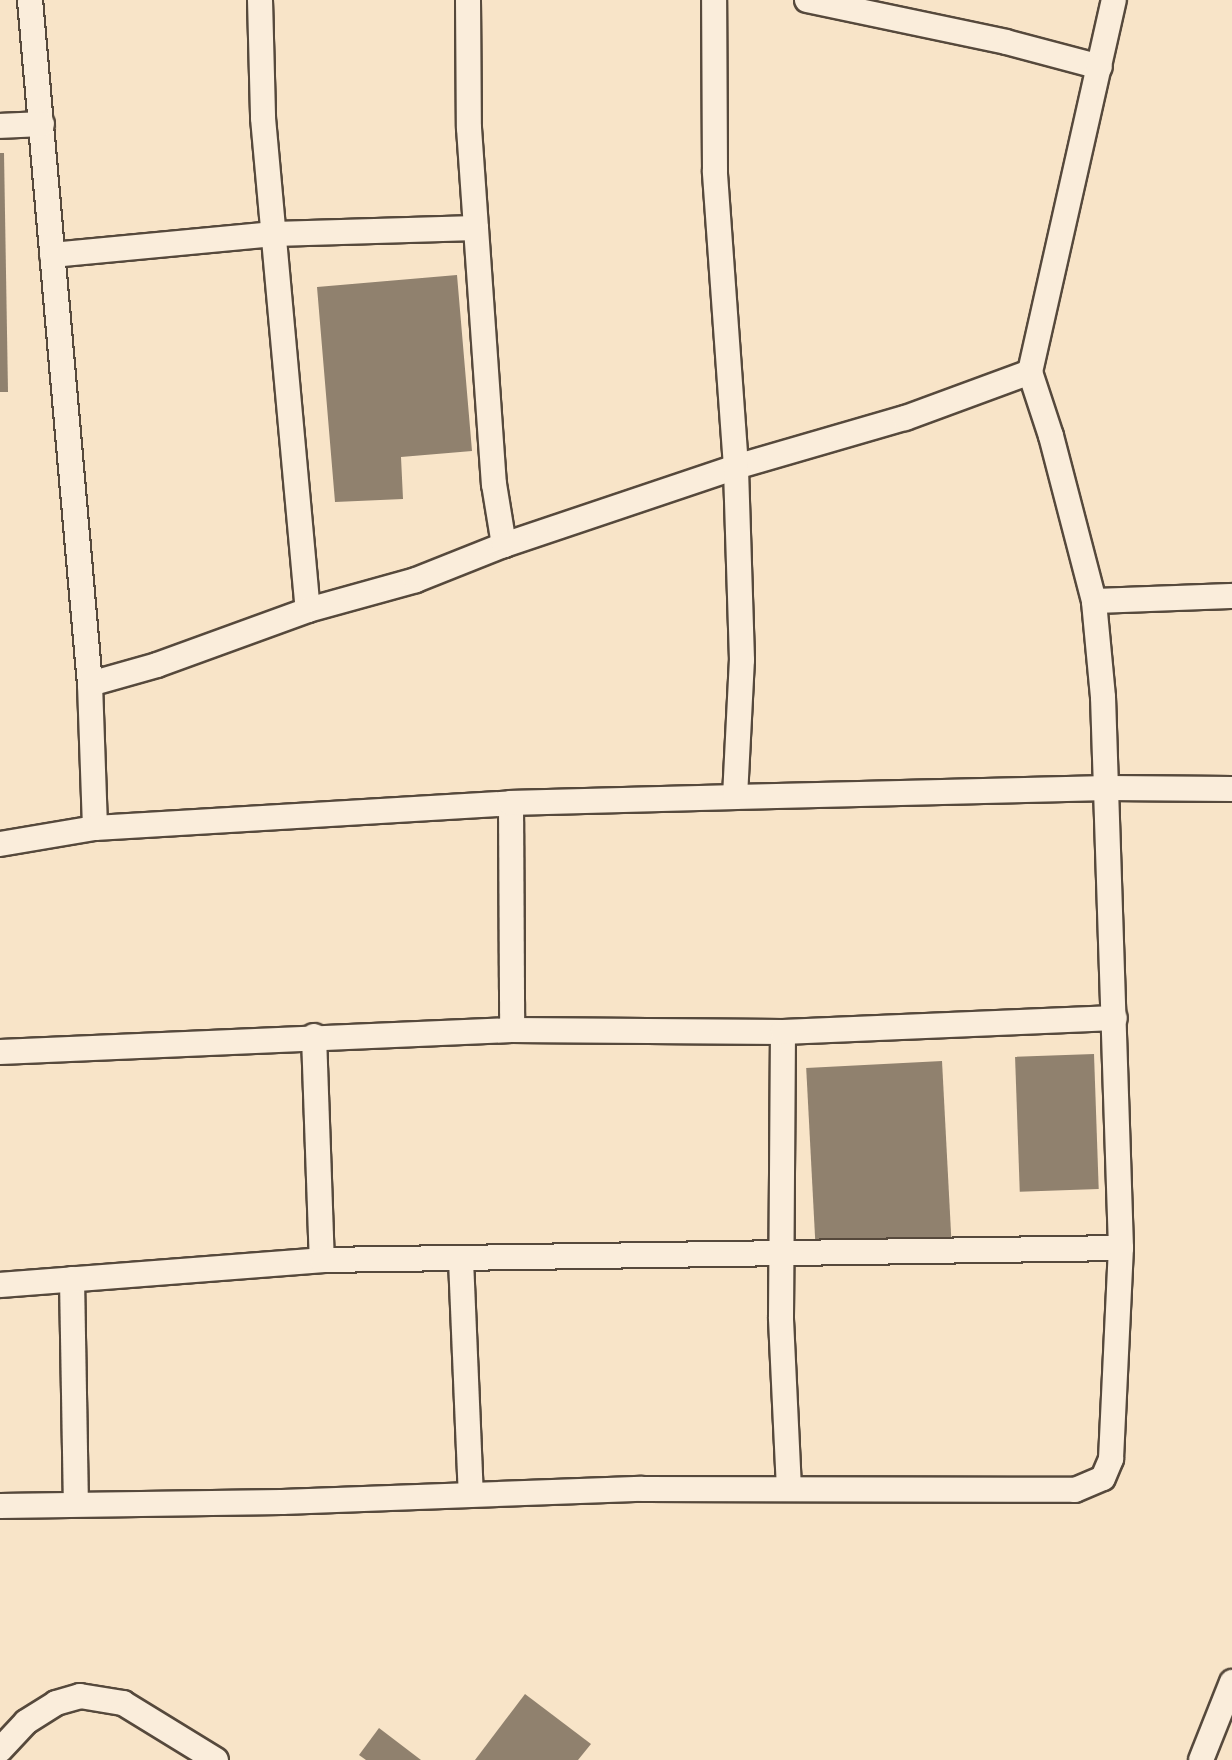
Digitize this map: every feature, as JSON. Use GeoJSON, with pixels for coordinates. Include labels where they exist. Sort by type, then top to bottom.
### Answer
{"type":"FeatureCollection","features":[{"type":"Feature","properties":{"kind":"street"},"geometry":{"type":"LineString","coordinates":[[30,0],[90,684],[95,828]]}},
{"type":"Feature","properties":{"kind":"street"},"geometry":{"type":"LineString","coordinates":[[260,0],[263,118],[308,610]]}},
{"type":"Feature","properties":{"kind":"street"},"geometry":{"type":"LineString","coordinates":[[468,0],[469,128],[494,484],[504,545]]}},
{"type":"Feature","properties":{"kind":"street"},"geometry":{"type":"LineString","coordinates":[[714,0],[715,171],[736,467],[742,660],[735,797]]}},
{"type":"Feature","properties":{"kind":"street"},"geometry":{"type":"LineString","coordinates":[[807,0],[1006,42],[1100,67]]}},
{"type":"Feature","properties":{"kind":"street"},"geometry":{"type":"LineString","coordinates":[[0,1506],[76,1503],[282,1502],[471,1494],[789,1489],[1075,1490],[1103,1478],[1111,1460],[1121,1248],[1108,788],[1094,601],[1051,436],[1030,372],[1114,0]]}},
{"type":"Feature","properties":{"kind":"street"},"geometry":{"type":"LineString","coordinates":[[0,126],[42,124]]}},
{"type":"Feature","properties":{"kind":"street"},"geometry":{"type":"LineString","coordinates":[[52,255],[274,234],[476,228]]}},
{"type":"Feature","properties":{"kind":"street"},"geometry":{"type":"LineString","coordinates":[[90,684],[157,665],[308,610],[416,580],[504,545],[736,467],[905,418],[1030,372]]}},
{"type":"Feature","properties":{"kind":"street"},"geometry":{"type":"LineString","coordinates":[[1094,601],[1232,597]]}},
{"type":"Feature","properties":{"kind":"street"},"geometry":{"type":"LineString","coordinates":[[0,844],[95,828],[511,803],[1108,788],[1232,789]]}},
{"type":"Feature","properties":{"kind":"street"},"geometry":{"type":"LineString","coordinates":[[511,803],[512,1030]]}},
{"type":"Feature","properties":{"kind":"street"},"geometry":{"type":"LineString","coordinates":[[0,1052],[314,1036],[512,1030],[783,1032],[1115,1018]]}},
{"type":"Feature","properties":{"kind":"street"},"geometry":{"type":"LineString","coordinates":[[783,1032],[781,1253],[789,1489]]}},
{"type":"Feature","properties":{"kind":"street"},"geometry":{"type":"LineString","coordinates":[[314,1036],[322,1260]]}},
{"type":"Feature","properties":{"kind":"street"},"geometry":{"type":"LineString","coordinates":[[0,1285],[322,1260],[461,1260],[1121,1248]]}},
{"type":"Feature","properties":{"kind":"street"},"geometry":{"type":"LineString","coordinates":[[461,1260],[471,1494]]}},
{"type":"Feature","properties":{"kind":"street"},"geometry":{"type":"LineString","coordinates":[[72,1279],[76,1503]]}},
{"type":"Feature","properties":{"kind":"street"},"geometry":{"type":"LineString","coordinates":[[1201,1760],[1222,1736],[1232,1682]]}},
{"type":"Feature","properties":{"kind":"street"},"geometry":{"type":"LineString","coordinates":[[0,1750],[26,1722],[56,1703],[80,1696],[123,1703],[216,1760]]}},
{"type":"Feature","properties":{"kind":"building"},"geometry":{"type":"Polygon","coordinates":[[[0,153],[4,153],[8,392],[0,392],[0,153]]]}},
{"type":"Feature","properties":{"kind":"building"},"geometry":{"type":"Polygon","coordinates":[[[457,275],[472,451],[401,457],[403,499],[335,502],[317,287],[457,275]]]}},
{"type":"Feature","properties":{"kind":"building"},"geometry":{"type":"Polygon","coordinates":[[[1094,1054],[1099,1189],[1020,1192],[1015,1057],[1094,1054]]]}},
{"type":"Feature","properties":{"kind":"building"},"geometry":{"type":"Polygon","coordinates":[[[942,1061],[951,1239],[816,1246],[806,1068],[942,1061]]]}},
{"type":"Feature","properties":{"kind":"building"},"geometry":{"type":"Polygon","coordinates":[[[525,1694],[591,1744],[578,1760],[475,1760],[525,1694]]]}},
{"type":"Feature","properties":{"kind":"building"},"geometry":{"type":"Polygon","coordinates":[[[379,1728],[421,1760],[366,1760],[359,1755],[379,1728]]]}}]}
